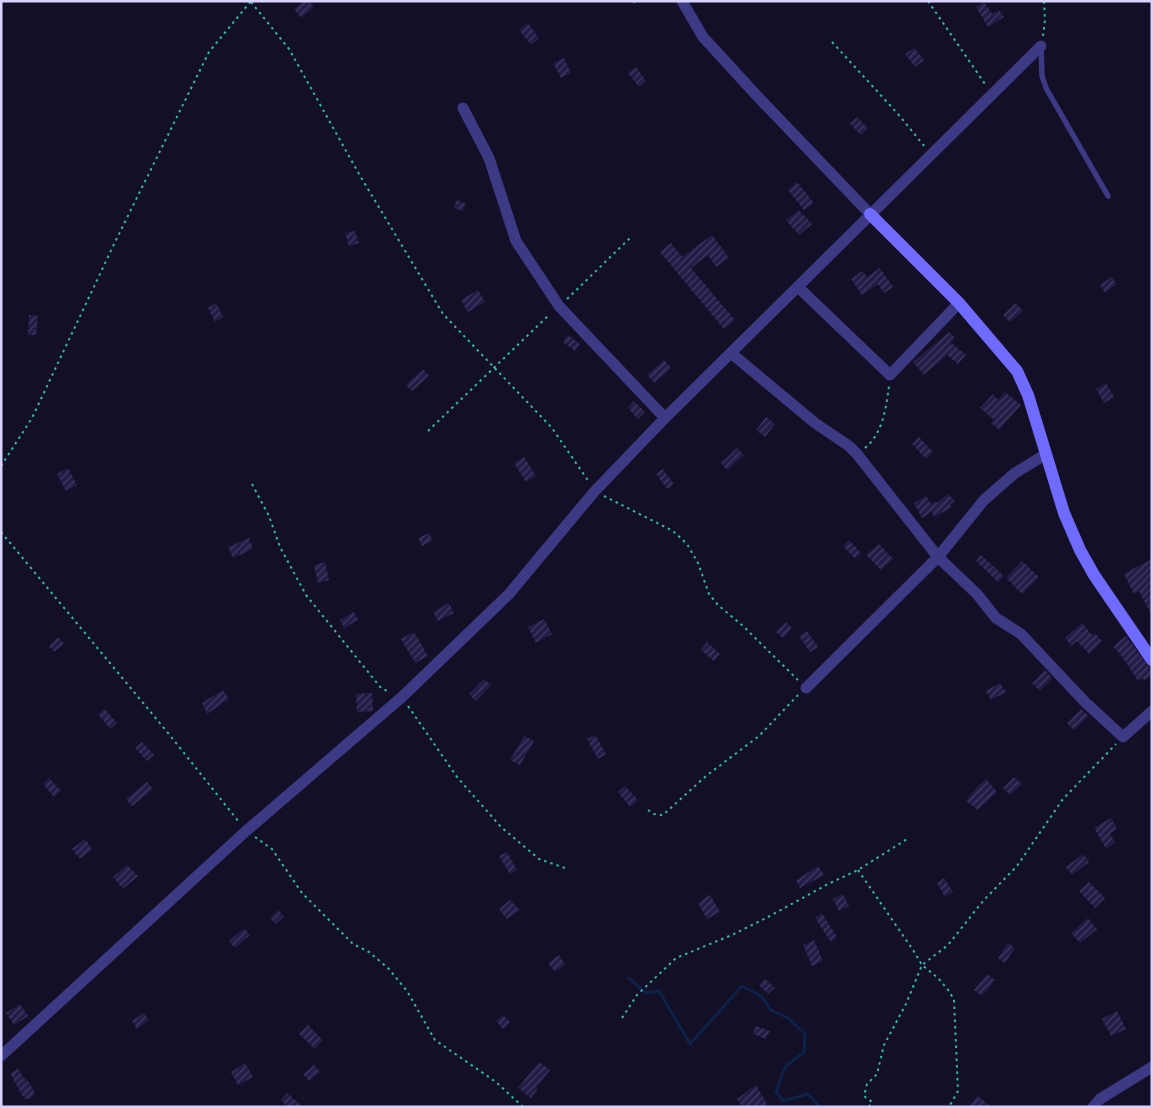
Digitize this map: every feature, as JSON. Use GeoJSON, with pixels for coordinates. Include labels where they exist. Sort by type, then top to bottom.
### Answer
{"type":"FeatureCollection","features":[{"type":"Feature","properties":{"kind":"street"},"geometry":{"type":"LineString","coordinates":[[682,1],[703,37],[870,214],[958,303],[1017,371],[1028,395],[1064,513],[1080,550],[1094,575],[1152,660]]}},
{"type":"Feature","properties":{"kind":"street"},"geometry":{"type":"LineString","coordinates":[[1,1056],[246,831],[402,697],[509,594],[594,492],[664,418],[1041,46]]}},
{"type":"Feature","properties":{"kind":"street"},"geometry":{"type":"LineString","coordinates":[[463,108],[488,158],[516,241],[559,306],[664,418]]}},
{"type":"Feature","properties":{"kind":"street"},"geometry":{"type":"LineString","coordinates":[[798,287],[890,375],[958,303]]}},
{"type":"Feature","properties":{"kind":"street"},"geometry":{"type":"LineString","coordinates":[[731,353],[816,423],[849,446],[938,557],[977,594],[996,618],[1021,634],[1085,702],[1123,737],[1152,711]]}},
{"type":"Feature","properties":{"kind":"street"},"geometry":{"type":"LineString","coordinates":[[806,688],[938,557],[984,500],[1015,473],[1046,454]]}},
{"type":"Feature","properties":{"kind":"street"},"geometry":{"type":"LineString","coordinates":[[1093,1107],[1100,1099],[1152,1066]]}},
{"type":"Feature","properties":{"kind":"lane"},"geometry":{"type":"LineString","coordinates":[[1041,46],[1042,76],[1046,88],[1108,196]]}},
{"type":"Feature","properties":{"kind":"path"},"geometry":{"type":"LineString","coordinates":[[634,1],[637,4]]}},
{"type":"Feature","properties":{"kind":"path"},"geometry":{"type":"LineString","coordinates":[[928,1],[961,46],[992,94]]}},
{"type":"Feature","properties":{"kind":"path"},"geometry":{"type":"LineString","coordinates":[[1041,46],[1045,20],[1044,1]]}},
{"type":"Feature","properties":{"kind":"path"},"geometry":{"type":"LineString","coordinates":[[1,466],[32,418],[116,240],[209,52],[251,2],[289,49],[359,174],[443,314],[552,428],[594,492],[673,531],[687,544],[698,563],[709,594],[718,605],[806,688],[781,711],[775,721],[759,736],[706,776],[662,816],[648,810]]}},
{"type":"Feature","properties":{"kind":"path"},"geometry":{"type":"LineString","coordinates":[[832,42],[898,114],[931,155]]}},
{"type":"Feature","properties":{"kind":"path"},"geometry":{"type":"LineString","coordinates":[[428,430],[630,238]]}},
{"type":"Feature","properties":{"kind":"path"},"geometry":{"type":"LineString","coordinates":[[857,454],[869,444],[882,423],[890,375]]}},
{"type":"Feature","properties":{"kind":"path"},"geometry":{"type":"LineString","coordinates":[[1,532],[162,725],[246,831],[272,850],[302,893],[353,944],[369,952],[388,968],[407,991],[435,1040],[496,1082],[522,1107]]}},
{"type":"Feature","properties":{"kind":"path"},"geometry":{"type":"LineString","coordinates":[[869,1107],[872,1102],[864,1096],[867,1084],[877,1074],[884,1045],[906,1004],[922,965],[948,945],[983,901],[1017,866],[1063,799],[1123,737]]}},
{"type":"Feature","properties":{"kind":"path"},"geometry":{"type":"LineString","coordinates":[[622,1018],[637,995],[676,958],[746,928],[858,870],[906,839]]}},
{"type":"Feature","properties":{"kind":"path"},"geometry":{"type":"LineString","coordinates":[[858,870],[922,965],[949,990],[954,1000],[958,1091],[949,1107]]}},
{"type":"Feature","properties":{"kind":"building"},"geometry":{"type":"Polygon","coordinates":[[[304,1],[309,1],[314,7],[301,18],[294,9],[304,1]]]}},
{"type":"Feature","properties":{"kind":"building"},"geometry":{"type":"Polygon","coordinates":[[[984,2],[992,14],[999,10],[1004,17],[988,27],[976,7],[984,2]]]}},
{"type":"Feature","properties":{"kind":"building"},"geometry":{"type":"Polygon","coordinates":[[[528,23],[539,38],[531,45],[519,30],[528,23]]]}},
{"type":"Feature","properties":{"kind":"building"},"geometry":{"type":"Polygon","coordinates":[[[914,48],[924,60],[915,67],[905,54],[914,48]]]}},
{"type":"Feature","properties":{"kind":"building"},"geometry":{"type":"Polygon","coordinates":[[[564,58],[571,73],[561,78],[553,63],[564,58]]]}},
{"type":"Feature","properties":{"kind":"building"},"geometry":{"type":"Polygon","coordinates":[[[636,67],[646,81],[639,87],[628,73],[636,67]]]}},
{"type":"Feature","properties":{"kind":"building"},"geometry":{"type":"Polygon","coordinates":[[[857,117],[868,128],[861,135],[850,124],[857,117]]]}},
{"type":"Feature","properties":{"kind":"building"},"geometry":{"type":"Polygon","coordinates":[[[797,182],[814,203],[804,210],[788,190],[797,182]]]}},
{"type":"Feature","properties":{"kind":"building"},"geometry":{"type":"Polygon","coordinates":[[[457,200],[466,204],[463,211],[454,208],[457,200]]]}},
{"type":"Feature","properties":{"kind":"building"},"geometry":{"type":"Polygon","coordinates":[[[799,210],[812,224],[799,235],[786,220],[799,210]]]}},
{"type":"Feature","properties":{"kind":"building"},"geometry":{"type":"Polygon","coordinates":[[[355,231],[359,243],[349,246],[345,233],[355,231]]]}},
{"type":"Feature","properties":{"kind":"building"},"geometry":{"type":"Polygon","coordinates":[[[712,235],[729,258],[716,267],[708,255],[691,268],[735,320],[724,329],[660,252],[671,243],[682,257],[712,235]]]}},
{"type":"Feature","properties":{"kind":"building"},"geometry":{"type":"Polygon","coordinates":[[[880,268],[893,287],[884,293],[878,284],[862,295],[851,279],[862,271],[867,277],[880,268]]]}},
{"type":"Feature","properties":{"kind":"building"},"geometry":{"type":"Polygon","coordinates":[[[1112,277],[1117,284],[1105,293],[1100,285],[1112,277]]]}},
{"type":"Feature","properties":{"kind":"building"},"geometry":{"type":"Polygon","coordinates":[[[478,290],[485,302],[468,312],[461,300],[478,290]]]}},
{"type":"Feature","properties":{"kind":"building"},"geometry":{"type":"Polygon","coordinates":[[[216,303],[223,317],[215,322],[208,308],[216,303]]]}},
{"type":"Feature","properties":{"kind":"building"},"geometry":{"type":"Polygon","coordinates":[[[1016,303],[1023,311],[1010,322],[1003,315],[1016,303]]]}},
{"type":"Feature","properties":{"kind":"building"},"geometry":{"type":"Polygon","coordinates":[[[29,315],[38,316],[36,335],[28,335],[29,315]]]}},
{"type":"Feature","properties":{"kind":"building"},"geometry":{"type":"Polygon","coordinates":[[[949,332],[955,338],[950,342],[966,355],[958,364],[947,355],[924,375],[913,362],[949,332]]]}},
{"type":"Feature","properties":{"kind":"building"},"geometry":{"type":"Polygon","coordinates":[[[568,335],[580,344],[575,351],[563,342],[568,335]]]}},
{"type":"Feature","properties":{"kind":"building"},"geometry":{"type":"Polygon","coordinates":[[[664,360],[671,368],[655,383],[647,375],[664,360]]]}},
{"type":"Feature","properties":{"kind":"building"},"geometry":{"type":"Polygon","coordinates":[[[423,369],[429,376],[412,391],[406,385],[423,369]]]}},
{"type":"Feature","properties":{"kind":"building"},"geometry":{"type":"Polygon","coordinates":[[[1106,383],[1114,397],[1104,403],[1096,389],[1106,383]]]}},
{"type":"Feature","properties":{"kind":"building"},"geometry":{"type":"Polygon","coordinates":[[[1005,392],[1021,405],[999,430],[991,423],[994,420],[980,408],[993,394],[998,400],[1005,392]]]}},
{"type":"Feature","properties":{"kind":"building"},"geometry":{"type":"Polygon","coordinates":[[[634,401],[645,412],[638,419],[628,408],[634,401]]]}},
{"type":"Feature","properties":{"kind":"building"},"geometry":{"type":"Polygon","coordinates":[[[766,417],[775,424],[765,437],[756,430],[766,417]]]}},
{"type":"Feature","properties":{"kind":"building"},"geometry":{"type":"Polygon","coordinates":[[[919,437],[933,452],[926,459],[912,444],[919,437]]]}},
{"type":"Feature","properties":{"kind":"building"},"geometry":{"type":"Polygon","coordinates":[[[737,448],[744,455],[727,470],[721,463],[737,448]]]}},
{"type":"Feature","properties":{"kind":"building"},"geometry":{"type":"Polygon","coordinates":[[[524,457],[536,476],[526,482],[514,463],[524,457]]]}},
{"type":"Feature","properties":{"kind":"building"},"geometry":{"type":"Polygon","coordinates":[[[68,468],[77,485],[66,491],[57,474],[68,468]]]}},
{"type":"Feature","properties":{"kind":"building"},"geometry":{"type":"Polygon","coordinates":[[[663,469],[674,484],[667,489],[656,474],[663,469]]]}},
{"type":"Feature","properties":{"kind":"building"},"geometry":{"type":"Polygon","coordinates":[[[948,494],[955,501],[950,505],[952,507],[934,517],[932,512],[922,518],[914,503],[926,496],[931,504],[936,501],[937,503],[948,494]]]}},
{"type":"Feature","properties":{"kind":"building"},"geometry":{"type":"Polygon","coordinates":[[[429,533],[433,541],[422,546],[418,538],[429,533]]]}},
{"type":"Feature","properties":{"kind":"building"},"geometry":{"type":"Polygon","coordinates":[[[249,538],[253,549],[233,558],[228,547],[249,538]]]}},
{"type":"Feature","properties":{"kind":"building"},"geometry":{"type":"Polygon","coordinates":[[[849,540],[861,553],[855,559],[843,546],[849,540]]]}},
{"type":"Feature","properties":{"kind":"building"},"geometry":{"type":"Polygon","coordinates":[[[879,544],[893,559],[881,570],[866,555],[879,544]]]}},
{"type":"Feature","properties":{"kind":"building"},"geometry":{"type":"Polygon","coordinates":[[[981,555],[1004,576],[998,582],[976,561],[981,555]]]}},
{"type":"Feature","properties":{"kind":"building"},"geometry":{"type":"Polygon","coordinates":[[[1152,559],[1152,616],[1139,591],[1134,594],[1124,574],[1152,559]]]}},
{"type":"Feature","properties":{"kind":"building"},"geometry":{"type":"Polygon","coordinates":[[[1022,561],[1039,577],[1022,594],[1006,578],[1022,561]]]}},
{"type":"Feature","properties":{"kind":"building"},"geometry":{"type":"Polygon","coordinates":[[[325,562],[329,580],[318,583],[314,565],[325,562]]]}},
{"type":"Feature","properties":{"kind":"building"},"geometry":{"type":"Polygon","coordinates":[[[449,603],[454,613],[438,621],[433,612],[449,603]]]}},
{"type":"Feature","properties":{"kind":"building"},"geometry":{"type":"Polygon","coordinates":[[[354,612],[358,620],[344,628],[340,620],[354,612]]]}},
{"type":"Feature","properties":{"kind":"building"},"geometry":{"type":"Polygon","coordinates":[[[544,619],[552,634],[536,643],[528,627],[544,619]]]}},
{"type":"Feature","properties":{"kind":"building"},"geometry":{"type":"Polygon","coordinates":[[[786,622],[792,628],[783,638],[776,632],[786,622]]]}},
{"type":"Feature","properties":{"kind":"building"},"geometry":{"type":"Polygon","coordinates":[[[1082,623],[1092,635],[1095,633],[1102,641],[1089,654],[1077,641],[1071,646],[1065,638],[1082,623]]]}},
{"type":"Feature","properties":{"kind":"building"},"geometry":{"type":"Polygon","coordinates":[[[807,631],[818,647],[810,652],[799,636],[807,631]]]}},
{"type":"Feature","properties":{"kind":"building"},"geometry":{"type":"Polygon","coordinates":[[[414,632],[428,656],[415,663],[401,639],[414,632]]]}},
{"type":"Feature","properties":{"kind":"building"},"geometry":{"type":"Polygon","coordinates":[[[1126,636],[1152,671],[1152,676],[1144,681],[1143,678],[1138,681],[1113,646],[1126,636]]]}},
{"type":"Feature","properties":{"kind":"building"},"geometry":{"type":"Polygon","coordinates":[[[58,637],[64,644],[54,652],[49,646],[58,637]]]}},
{"type":"Feature","properties":{"kind":"building"},"geometry":{"type":"Polygon","coordinates":[[[707,642],[720,654],[714,661],[701,650],[707,642]]]}},
{"type":"Feature","properties":{"kind":"building"},"geometry":{"type":"Polygon","coordinates":[[[1045,670],[1052,678],[1040,691],[1032,683],[1045,670]]]}},
{"type":"Feature","properties":{"kind":"building"},"geometry":{"type":"Polygon","coordinates":[[[484,679],[491,685],[476,701],[469,694],[484,679]]]}},
{"type":"Feature","properties":{"kind":"building"},"geometry":{"type":"Polygon","coordinates":[[[1000,683],[1006,692],[991,700],[986,691],[1000,683]]]}},
{"type":"Feature","properties":{"kind":"building"},"geometry":{"type":"Polygon","coordinates":[[[223,690],[229,699],[207,714],[202,703],[223,690]]]}},
{"type":"Feature","properties":{"kind":"building"},"geometry":{"type":"Polygon","coordinates":[[[372,693],[373,711],[357,712],[356,694],[372,693]]]}},
{"type":"Feature","properties":{"kind":"building"},"geometry":{"type":"Polygon","coordinates":[[[105,709],[117,723],[110,729],[98,714],[105,709]]]}},
{"type":"Feature","properties":{"kind":"building"},"geometry":{"type":"Polygon","coordinates":[[[1081,709],[1089,716],[1074,730],[1067,723],[1081,709]]]}},
{"type":"Feature","properties":{"kind":"building"},"geometry":{"type":"Polygon","coordinates":[[[595,735],[606,754],[598,759],[587,739],[595,735]]]}},
{"type":"Feature","properties":{"kind":"building"},"geometry":{"type":"Polygon","coordinates":[[[524,736],[534,741],[520,765],[510,760],[524,736]]]}},
{"type":"Feature","properties":{"kind":"building"},"geometry":{"type":"Polygon","coordinates":[[[142,742],[154,755],[147,761],[135,748],[142,742]]]}},
{"type":"Feature","properties":{"kind":"building"},"geometry":{"type":"Polygon","coordinates":[[[1014,777],[1022,784],[1010,795],[1003,788],[1014,777]]]}},
{"type":"Feature","properties":{"kind":"building"},"geometry":{"type":"Polygon","coordinates":[[[49,778],[61,791],[54,797],[43,784],[49,778]]]}},
{"type":"Feature","properties":{"kind":"building"},"geometry":{"type":"Polygon","coordinates":[[[986,779],[997,792],[978,810],[966,801],[986,779]]]}},
{"type":"Feature","properties":{"kind":"building"},"geometry":{"type":"Polygon","coordinates":[[[147,782],[153,789],[132,806],[126,799],[147,782]]]}},
{"type":"Feature","properties":{"kind":"building"},"geometry":{"type":"Polygon","coordinates":[[[625,786],[638,800],[630,807],[618,792],[625,786]]]}},
{"type":"Feature","properties":{"kind":"building"},"geometry":{"type":"Polygon","coordinates":[[[1111,818],[1117,829],[1110,834],[1115,842],[1106,849],[1094,828],[1111,818]]]}},
{"type":"Feature","properties":{"kind":"building"},"geometry":{"type":"Polygon","coordinates":[[[85,839],[92,849],[80,859],[72,849],[85,839]]]}},
{"type":"Feature","properties":{"kind":"building"},"geometry":{"type":"Polygon","coordinates":[[[507,852],[517,870],[510,874],[499,856],[507,852]]]}},
{"type":"Feature","properties":{"kind":"building"},"geometry":{"type":"Polygon","coordinates":[[[1083,854],[1089,862],[1072,875],[1066,867],[1083,854]]]}},
{"type":"Feature","properties":{"kind":"building"},"geometry":{"type":"Polygon","coordinates":[[[127,865],[138,876],[123,889],[113,877],[127,865]]]}},
{"type":"Feature","properties":{"kind":"building"},"geometry":{"type":"Polygon","coordinates":[[[818,866],[824,875],[800,888],[796,880],[818,866]]]}},
{"type":"Feature","properties":{"kind":"building"},"geometry":{"type":"Polygon","coordinates":[[[944,878],[953,892],[945,897],[937,883],[944,878]]]}},
{"type":"Feature","properties":{"kind":"building"},"geometry":{"type":"Polygon","coordinates":[[[1089,882],[1105,898],[1095,908],[1079,891],[1089,882]]]}},
{"type":"Feature","properties":{"kind":"building"},"geometry":{"type":"Polygon","coordinates":[[[843,894],[849,906],[839,911],[833,899],[843,894]]]}},
{"type":"Feature","properties":{"kind":"building"},"geometry":{"type":"Polygon","coordinates":[[[710,895],[720,912],[707,919],[698,903],[710,895]]]}},
{"type":"Feature","properties":{"kind":"building"},"geometry":{"type":"Polygon","coordinates":[[[510,900],[520,910],[507,919],[499,909],[510,900]]]}},
{"type":"Feature","properties":{"kind":"building"},"geometry":{"type":"Polygon","coordinates":[[[278,910],[284,916],[276,924],[270,918],[278,910]]]}},
{"type":"Feature","properties":{"kind":"building"},"geometry":{"type":"Polygon","coordinates":[[[822,913],[837,937],[831,942],[815,918],[822,913]]]}},
{"type":"Feature","properties":{"kind":"building"},"geometry":{"type":"Polygon","coordinates":[[[1088,918],[1097,929],[1080,943],[1071,933],[1088,918]]]}},
{"type":"Feature","properties":{"kind":"building"},"geometry":{"type":"Polygon","coordinates":[[[244,928],[250,935],[235,948],[229,941],[244,928]]]}},
{"type":"Feature","properties":{"kind":"building"},"geometry":{"type":"Polygon","coordinates":[[[814,940],[823,961],[812,966],[803,945],[814,940]]]}},
{"type":"Feature","properties":{"kind":"building"},"geometry":{"type":"Polygon","coordinates":[[[1008,943],[1015,948],[1005,963],[998,958],[1008,943]]]}},
{"type":"Feature","properties":{"kind":"building"},"geometry":{"type":"Polygon","coordinates":[[[559,955],[565,964],[555,972],[548,963],[559,955]]]}},
{"type":"Feature","properties":{"kind":"building"},"geometry":{"type":"Polygon","coordinates":[[[987,974],[995,980],[982,996],[974,990],[987,974]]]}},
{"type":"Feature","properties":{"kind":"building"},"geometry":{"type":"Polygon","coordinates":[[[765,979],[775,988],[768,994],[759,985],[765,979]]]}},
{"type":"Feature","properties":{"kind":"building"},"geometry":{"type":"Polygon","coordinates":[[[20,1004],[28,1016],[14,1025],[6,1013],[20,1004]]]}},
{"type":"Feature","properties":{"kind":"building"},"geometry":{"type":"Polygon","coordinates":[[[1117,1011],[1126,1029],[1111,1036],[1102,1019],[1117,1011]]]}},
{"type":"Feature","properties":{"kind":"building"},"geometry":{"type":"Polygon","coordinates":[[[144,1013],[149,1020],[137,1029],[132,1021],[144,1013]]]}},
{"type":"Feature","properties":{"kind":"building"},"geometry":{"type":"Polygon","coordinates":[[[503,1015],[510,1022],[503,1029],[496,1021],[503,1015]]]}},
{"type":"Feature","properties":{"kind":"building"},"geometry":{"type":"Polygon","coordinates":[[[308,1025],[323,1040],[315,1049],[299,1034],[308,1025]]]}},
{"type":"Feature","properties":{"kind":"building"},"geometry":{"type":"Polygon","coordinates":[[[756,1026],[770,1031],[766,1039],[753,1034],[756,1026]]]}},
{"type":"Feature","properties":{"kind":"building"},"geometry":{"type":"Polygon","coordinates":[[[539,1062],[550,1070],[531,1098],[518,1088],[539,1062]]]}},
{"type":"Feature","properties":{"kind":"building"},"geometry":{"type":"Polygon","coordinates":[[[245,1063],[253,1077],[238,1085],[231,1072],[245,1063]]]}},
{"type":"Feature","properties":{"kind":"building"},"geometry":{"type":"Polygon","coordinates":[[[314,1065],[320,1072],[309,1081],[303,1074],[314,1065]]]}},
{"type":"Feature","properties":{"kind":"building"},"geometry":{"type":"Polygon","coordinates":[[[19,1069],[24,1079],[26,1078],[34,1091],[34,1095],[31,1098],[26,1099],[23,1097],[10,1073],[19,1069]]]}},
{"type":"Feature","properties":{"kind":"building"},"geometry":{"type":"Polygon","coordinates":[[[756,1085],[769,1107],[742,1107],[737,1099],[756,1085]]]}},
{"type":"Feature","properties":{"kind":"building"},"geometry":{"type":"Polygon","coordinates":[[[287,1093],[303,1107],[288,1107],[281,1100],[287,1093]]]}},
{"type":"Feature","properties":{"kind":"building"},"geometry":{"type":"Polygon","coordinates":[[[978,1096],[991,1107],[968,1107],[978,1096]]]}},
{"type":"Feature","properties":{"kind":"waterway"},"geometry":{"type":"LineString","coordinates":[[629,978],[646,993],[659,991],[690,1044],[742,986],[761,996],[771,1010],[788,1018],[805,1034],[804,1052],[785,1067],[776,1092],[783,1101],[808,1094],[820,1107]]}}]}
